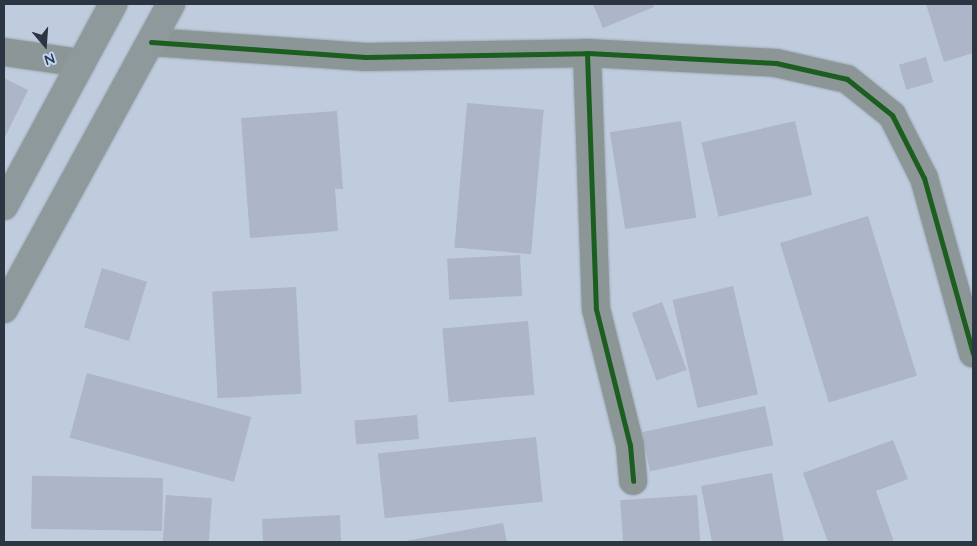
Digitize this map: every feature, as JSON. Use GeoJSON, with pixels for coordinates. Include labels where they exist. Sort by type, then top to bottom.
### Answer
{"type":"FeatureCollection","features":[{"type":"Feature","properties":{"kind":"main road"},"geometry":{"type":"LineString","coordinates":[[4,206],[113,4]]}},
{"type":"Feature","properties":{"kind":"main road"},"geometry":{"type":"LineString","coordinates":[[4,308],[171,4]]}},
{"type":"Feature","properties":{"kind":"street"},"geometry":{"type":"LineString","coordinates":[[151,42],[364,57],[588,53],[776,63],[847,78],[892,115],[924,178],[973,353]]}},
{"type":"Feature","properties":{"kind":"street"},"geometry":{"type":"LineString","coordinates":[[4,52],[81,64]]}},
{"type":"Feature","properties":{"kind":"street"},"geometry":{"type":"LineString","coordinates":[[588,53],[596,308],[630,445],[633,481]]}},
{"type":"Feature","properties":{"kind":"building"},"geometry":{"type":"Polygon","coordinates":[[[593,4],[653,4],[654,7],[603,28],[593,4]]]}},
{"type":"Feature","properties":{"kind":"building"},"geometry":{"type":"Polygon","coordinates":[[[926,4],[973,4],[973,53],[944,62],[926,4]]]}},
{"type":"Feature","properties":{"kind":"building"},"geometry":{"type":"Polygon","coordinates":[[[926,57],[933,82],[906,90],[899,65],[926,57]]]}},
{"type":"Feature","properties":{"kind":"building"},"geometry":{"type":"Polygon","coordinates":[[[4,78],[28,90],[4,139],[4,78]]]}},
{"type":"Feature","properties":{"kind":"building"},"geometry":{"type":"Polygon","coordinates":[[[467,103],[544,110],[531,254],[454,247],[467,103]]]}},
{"type":"Feature","properties":{"kind":"building"},"geometry":{"type":"Polygon","coordinates":[[[337,111],[343,189],[335,189],[338,231],[250,238],[241,118],[337,111]]]}},
{"type":"Feature","properties":{"kind":"building"},"geometry":{"type":"Polygon","coordinates":[[[681,121],[696,218],[625,229],[610,132],[681,121]]]}},
{"type":"Feature","properties":{"kind":"building"},"geometry":{"type":"Polygon","coordinates":[[[795,121],[812,195],[719,217],[701,143],[795,121]]]}},
{"type":"Feature","properties":{"kind":"building"},"geometry":{"type":"Polygon","coordinates":[[[868,216],[917,376],[829,403],[780,243],[868,216]]]}},
{"type":"Feature","properties":{"kind":"building"},"geometry":{"type":"Polygon","coordinates":[[[520,255],[522,296],[449,300],[447,259],[520,255]]]}},
{"type":"Feature","properties":{"kind":"building"},"geometry":{"type":"Polygon","coordinates":[[[102,268],[147,282],[129,341],[84,327],[102,268]]]}},
{"type":"Feature","properties":{"kind":"building"},"geometry":{"type":"Polygon","coordinates":[[[733,286],[758,394],[698,408],[673,300],[733,286]]]}},
{"type":"Feature","properties":{"kind":"building"},"geometry":{"type":"Polygon","coordinates":[[[296,287],[302,394],[218,398],[212,291],[296,287]]]}},
{"type":"Feature","properties":{"kind":"building"},"geometry":{"type":"Polygon","coordinates":[[[662,302],[687,370],[657,381],[632,313],[662,302]]]}},
{"type":"Feature","properties":{"kind":"building"},"geometry":{"type":"Polygon","coordinates":[[[528,321],[534,395],[449,402],[442,328],[528,321]]]}},
{"type":"Feature","properties":{"kind":"building"},"geometry":{"type":"Polygon","coordinates":[[[87,373],[251,417],[234,482],[70,438],[87,373]]]}},
{"type":"Feature","properties":{"kind":"building"},"geometry":{"type":"Polygon","coordinates":[[[765,406],[773,445],[650,471],[642,432],[765,406]]]}},
{"type":"Feature","properties":{"kind":"building"},"geometry":{"type":"Polygon","coordinates":[[[417,415],[419,439],[356,444],[354,420],[417,415]]]}},
{"type":"Feature","properties":{"kind":"building"},"geometry":{"type":"Polygon","coordinates":[[[536,437],[543,502],[385,518],[378,454],[536,437]]]}},
{"type":"Feature","properties":{"kind":"building"},"geometry":{"type":"Polygon","coordinates":[[[893,440],[908,479],[876,491],[894,542],[828,542],[803,473],[893,440]]]}},
{"type":"Feature","properties":{"kind":"building"},"geometry":{"type":"Polygon","coordinates":[[[772,473],[784,542],[712,542],[701,486],[772,473]]]}},
{"type":"Feature","properties":{"kind":"building"},"geometry":{"type":"Polygon","coordinates":[[[32,476],[163,478],[162,531],[31,529],[32,476]]]}},
{"type":"Feature","properties":{"kind":"building"},"geometry":{"type":"Polygon","coordinates":[[[166,495],[212,498],[209,542],[163,542],[166,495]]]}},
{"type":"Feature","properties":{"kind":"building"},"geometry":{"type":"Polygon","coordinates":[[[697,495],[700,542],[623,542],[620,500],[697,495]]]}},
{"type":"Feature","properties":{"kind":"building"},"geometry":{"type":"Polygon","coordinates":[[[340,515],[341,542],[263,542],[262,519],[340,515]]]}},
{"type":"Feature","properties":{"kind":"building"},"geometry":{"type":"Polygon","coordinates":[[[503,523],[507,542],[405,542],[405,541],[503,523]]]}},
{"type":"Feature","properties":{"kind":"cycle path"},"geometry":{"type":"LineString","coordinates":[[151,42],[365,57],[587,53],[776,63],[847,79],[892,115],[924,178],[973,353]]}},
{"type":"Feature","properties":{"kind":"cycle path"},"geometry":{"type":"LineString","coordinates":[[587,53],[596,309],[630,445],[633,481]]}}]}
